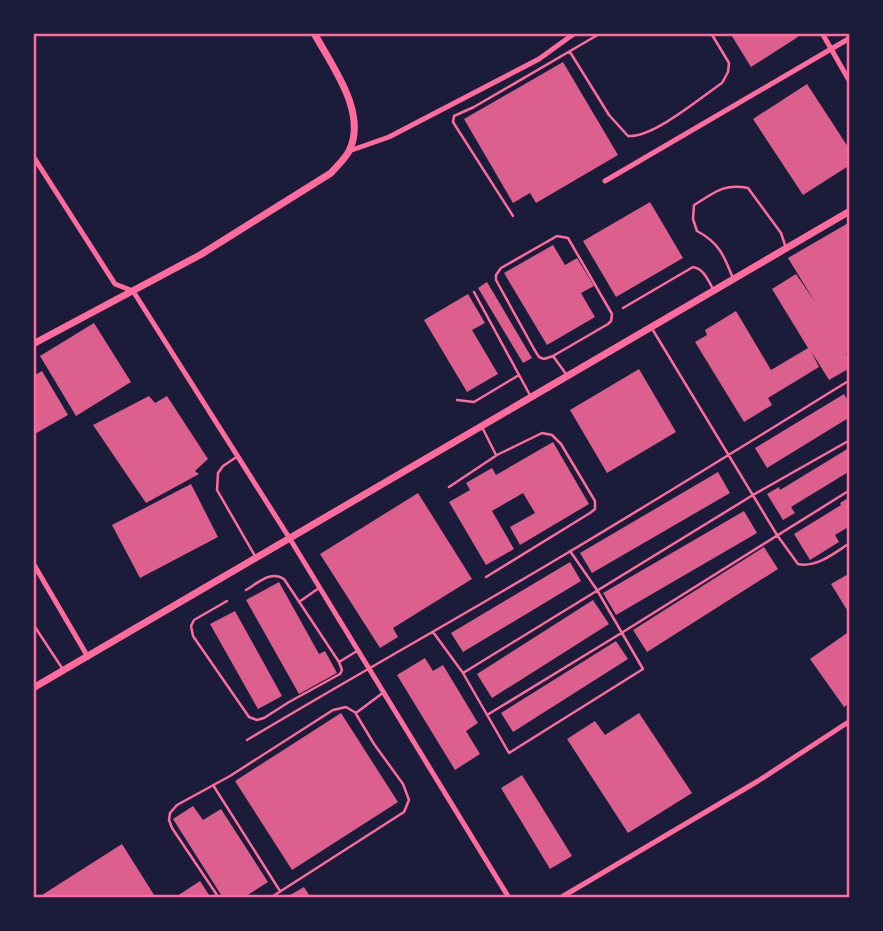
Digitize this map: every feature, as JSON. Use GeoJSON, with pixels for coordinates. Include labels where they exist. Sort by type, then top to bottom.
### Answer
{"type":"FeatureCollection","features":[{"type":"Feature","properties":{"kind":"street"},"geometry":{"type":"LineString","coordinates":[[33,344],[200,255],[331,173],[349,151],[355,118],[351,99],[314,33]]}},
{"type":"Feature","properties":{"kind":"street"},"geometry":{"type":"LineString","coordinates":[[349,151],[389,137],[539,59],[575,33]]}},
{"type":"Feature","properties":{"kind":"street"},"geometry":{"type":"LineString","coordinates":[[822,33],[850,82]]}},
{"type":"Feature","properties":{"kind":"street"},"geometry":{"type":"LineString","coordinates":[[605,181],[850,38]]}},
{"type":"Feature","properties":{"kind":"street"},"geometry":{"type":"LineString","coordinates":[[33,156],[114,284],[133,291],[290,539],[509,898]]}},
{"type":"Feature","properties":{"kind":"street"},"geometry":{"type":"LineString","coordinates":[[33,688],[850,211]]}},
{"type":"Feature","properties":{"kind":"street"},"geometry":{"type":"LineString","coordinates":[[33,563],[88,657]]}},
{"type":"Feature","properties":{"kind":"street"},"geometry":{"type":"LineString","coordinates":[[560,898],[758,781],[850,721]]}},
{"type":"Feature","properties":{"kind":"lane"},"geometry":{"type":"LineString","coordinates":[[454,116],[601,33]]}},
{"type":"Feature","properties":{"kind":"lane"},"geometry":{"type":"LineString","coordinates":[[570,52],[609,115],[628,136],[637,136],[654,130],[722,83],[729,72],[729,63],[711,33]]}},
{"type":"Feature","properties":{"kind":"lane"},"geometry":{"type":"LineString","coordinates":[[447,107],[454,116],[453,122],[513,216]]}},
{"type":"Feature","properties":{"kind":"lane"},"geometry":{"type":"LineString","coordinates":[[733,279],[719,248],[710,238],[697,231],[693,219],[694,205],[723,187],[734,185],[748,188],[780,233],[787,248]]}},
{"type":"Feature","properties":{"kind":"lane"},"geometry":{"type":"LineString","coordinates":[[558,236],[568,238],[612,314],[608,324],[553,356],[544,359],[534,349],[496,280],[496,275],[501,268],[558,236]]}},
{"type":"Feature","properties":{"kind":"lane"},"geometry":{"type":"LineString","coordinates":[[623,309],[693,267],[699,268],[705,274],[713,291]]}},
{"type":"Feature","properties":{"kind":"lane"},"geometry":{"type":"LineString","coordinates":[[474,292],[531,398]]}},
{"type":"Feature","properties":{"kind":"lane"},"geometry":{"type":"LineString","coordinates":[[651,327],[777,535],[798,564],[808,566],[850,543]]}},
{"type":"Feature","properties":{"kind":"lane"},"geometry":{"type":"LineString","coordinates":[[553,356],[568,376]]}},
{"type":"Feature","properties":{"kind":"lane"},"geometry":{"type":"LineString","coordinates":[[457,400],[474,402],[519,374]]}},
{"type":"Feature","properties":{"kind":"lane"},"geometry":{"type":"LineString","coordinates":[[247,740],[570,551],[850,380]]}},
{"type":"Feature","properties":{"kind":"lane"},"geometry":{"type":"LineString","coordinates":[[481,427],[496,455]]}},
{"type":"Feature","properties":{"kind":"lane"},"geometry":{"type":"LineString","coordinates":[[449,487],[496,455],[542,433],[552,435],[561,444],[595,501],[595,509],[486,577]]}},
{"type":"Feature","properties":{"kind":"lane"},"geometry":{"type":"LineString","coordinates":[[463,673],[753,495],[850,440]]}},
{"type":"Feature","properties":{"kind":"lane"},"geometry":{"type":"LineString","coordinates":[[238,456],[218,473],[217,490],[257,558]]}},
{"type":"Feature","properties":{"kind":"lane"},"geometry":{"type":"LineString","coordinates":[[487,715],[850,490]]}},
{"type":"Feature","properties":{"kind":"lane"},"geometry":{"type":"LineString","coordinates":[[433,632],[463,673],[509,753],[643,669],[623,632],[570,551]]}},
{"type":"Feature","properties":{"kind":"lane"},"geometry":{"type":"LineString","coordinates":[[227,601],[194,620],[191,626],[193,636],[249,717],[257,720],[264,718],[340,674],[340,662],[284,579],[272,575],[246,590]]}},
{"type":"Feature","properties":{"kind":"lane"},"geometry":{"type":"LineString","coordinates":[[299,602],[320,588]]}},
{"type":"Feature","properties":{"kind":"lane"},"geometry":{"type":"LineString","coordinates":[[33,624],[64,671]]}},
{"type":"Feature","properties":{"kind":"lane"},"geometry":{"type":"LineString","coordinates":[[33,640],[40,635]]}},
{"type":"Feature","properties":{"kind":"lane"},"geometry":{"type":"LineString","coordinates":[[340,662],[358,650]]}},
{"type":"Feature","properties":{"kind":"lane"},"geometry":{"type":"LineString","coordinates":[[356,713],[384,692]]}},
{"type":"Feature","properties":{"kind":"lane"},"geometry":{"type":"LineString","coordinates":[[219,898],[172,828],[170,813],[177,805],[333,710],[346,707],[356,713],[374,744],[404,784],[407,807],[404,812],[270,898]]}},
{"type":"Feature","properties":{"kind":"lane"},"geometry":{"type":"LineString","coordinates":[[213,785],[279,891]]}},
{"type":"Feature","properties":{"kind":"building"},"geometry":{"type":"Polygon","coordinates":[[[730,33],[796,33],[798,37],[751,67],[730,33]]]}},
{"type":"Feature","properties":{"kind":"building"},"geometry":{"type":"Polygon","coordinates":[[[563,62],[618,155],[536,203],[530,193],[513,203],[464,119],[563,62]]]}},
{"type":"Feature","properties":{"kind":"building"},"geometry":{"type":"Polygon","coordinates":[[[807,84],[850,150],[850,165],[803,195],[753,119],[807,84]]]}},
{"type":"Feature","properties":{"kind":"building"},"geometry":{"type":"Polygon","coordinates":[[[650,202],[683,258],[616,297],[583,241],[650,202]]]}},
{"type":"Feature","properties":{"kind":"building"},"geometry":{"type":"Polygon","coordinates":[[[850,222],[850,352],[846,354],[850,360],[850,368],[829,380],[811,351],[819,367],[768,398],[772,405],[744,422],[695,342],[707,335],[705,330],[736,311],[771,370],[808,348],[772,289],[796,274],[815,302],[788,258],[850,222]]]}},
{"type":"Feature","properties":{"kind":"building"},"geometry":{"type":"Polygon","coordinates":[[[553,245],[565,265],[577,258],[594,286],[581,293],[595,317],[547,345],[504,273],[553,245]]]}},
{"type":"Feature","properties":{"kind":"building"},"geometry":{"type":"Polygon","coordinates":[[[487,282],[532,358],[523,363],[478,288],[487,282]]]}},
{"type":"Feature","properties":{"kind":"building"},"geometry":{"type":"Polygon","coordinates":[[[468,294],[485,323],[472,330],[498,374],[467,392],[424,320],[468,294]]]}},
{"type":"Feature","properties":{"kind":"building"},"geometry":{"type":"Polygon","coordinates":[[[94,323],[131,382],[76,416],[40,356],[94,323]]]}},
{"type":"Feature","properties":{"kind":"building"},"geometry":{"type":"Polygon","coordinates":[[[639,369],[676,432],[607,473],[570,410],[639,369]]]}},
{"type":"Feature","properties":{"kind":"building"},"geometry":{"type":"Polygon","coordinates":[[[42,371],[68,415],[33,435],[33,376],[42,371]]]}},
{"type":"Feature","properties":{"kind":"building"},"geometry":{"type":"Polygon","coordinates":[[[844,394],[850,404],[850,417],[767,468],[755,448],[844,394]]]}},
{"type":"Feature","properties":{"kind":"building"},"geometry":{"type":"Polygon","coordinates":[[[149,396],[155,403],[167,396],[208,459],[195,471],[199,474],[146,503],[93,425],[149,396]]]}},
{"type":"Feature","properties":{"kind":"building"},"geometry":{"type":"Polygon","coordinates":[[[553,442],[589,504],[520,545],[510,527],[535,513],[523,493],[492,511],[514,549],[486,565],[449,502],[470,490],[466,483],[492,468],[496,475],[553,442]]]}},
{"type":"Feature","properties":{"kind":"building"},"geometry":{"type":"Polygon","coordinates":[[[849,448],[850,471],[791,507],[795,513],[783,520],[767,494],[779,487],[780,490],[849,448]]]}},
{"type":"Feature","properties":{"kind":"building"},"geometry":{"type":"Polygon","coordinates":[[[718,472],[730,493],[592,573],[580,553],[718,472]]]}},
{"type":"Feature","properties":{"kind":"building"},"geometry":{"type":"Polygon","coordinates":[[[191,484],[218,537],[140,578],[112,525],[191,484]]]}},
{"type":"Feature","properties":{"kind":"building"},"geometry":{"type":"Polygon","coordinates":[[[418,493],[472,579],[393,628],[398,637],[380,648],[320,554],[418,493]]]}},
{"type":"Feature","properties":{"kind":"building"},"geometry":{"type":"Polygon","coordinates":[[[850,497],[850,526],[835,535],[839,542],[810,560],[794,534],[850,497]]]}},
{"type":"Feature","properties":{"kind":"building"},"geometry":{"type":"Polygon","coordinates":[[[744,511],[757,533],[616,615],[603,593],[744,511]]]}},
{"type":"Feature","properties":{"kind":"building"},"geometry":{"type":"Polygon","coordinates":[[[764,547],[778,569],[647,652],[633,630],[764,547]]]}},
{"type":"Feature","properties":{"kind":"building"},"geometry":{"type":"Polygon","coordinates":[[[570,562],[581,581],[463,652],[451,633],[570,562]]]}},
{"type":"Feature","properties":{"kind":"building"},"geometry":{"type":"Polygon","coordinates":[[[850,573],[850,615],[831,584],[850,573]]]}},
{"type":"Feature","properties":{"kind":"building"},"geometry":{"type":"Polygon","coordinates":[[[279,582],[319,654],[325,651],[337,673],[299,694],[246,600],[279,582]]]}},
{"type":"Feature","properties":{"kind":"building"},"geometry":{"type":"Polygon","coordinates":[[[593,600],[609,624],[492,698],[477,674],[593,600]]]}},
{"type":"Feature","properties":{"kind":"building"},"geometry":{"type":"Polygon","coordinates":[[[235,611],[282,696],[258,709],[210,624],[235,611]]]}},
{"type":"Feature","properties":{"kind":"building"},"geometry":{"type":"Polygon","coordinates":[[[847,633],[850,638],[850,703],[844,707],[810,659],[847,633]]]}},
{"type":"Feature","properties":{"kind":"building"},"geometry":{"type":"Polygon","coordinates":[[[616,641],[628,659],[513,732],[501,713],[616,641]]]}},
{"type":"Feature","properties":{"kind":"building"},"geometry":{"type":"Polygon","coordinates":[[[425,658],[433,671],[443,665],[478,723],[466,731],[480,754],[455,770],[397,675],[425,658]]]}},
{"type":"Feature","properties":{"kind":"building"},"geometry":{"type":"Polygon","coordinates":[[[341,713],[398,802],[292,870],[235,781],[341,713]]]}},
{"type":"Feature","properties":{"kind":"building"},"geometry":{"type":"Polygon","coordinates":[[[639,713],[692,793],[628,833],[567,739],[595,721],[605,735],[639,713]]]}},
{"type":"Feature","properties":{"kind":"building"},"geometry":{"type":"Polygon","coordinates":[[[522,775],[572,856],[550,869],[501,788],[522,775]]]}},
{"type":"Feature","properties":{"kind":"building"},"geometry":{"type":"Polygon","coordinates":[[[193,806],[203,820],[221,809],[268,882],[243,898],[223,898],[173,819],[193,806]]]}},
{"type":"Feature","properties":{"kind":"building"},"geometry":{"type":"Polygon","coordinates":[[[122,844],[156,898],[44,898],[42,895],[122,844]]]}},
{"type":"Feature","properties":{"kind":"building"},"geometry":{"type":"Polygon","coordinates":[[[200,881],[211,898],[174,898],[200,881]]]}},
{"type":"Feature","properties":{"kind":"building"},"geometry":{"type":"Polygon","coordinates":[[[304,887],[311,898],[285,898],[304,887]]]}}]}
